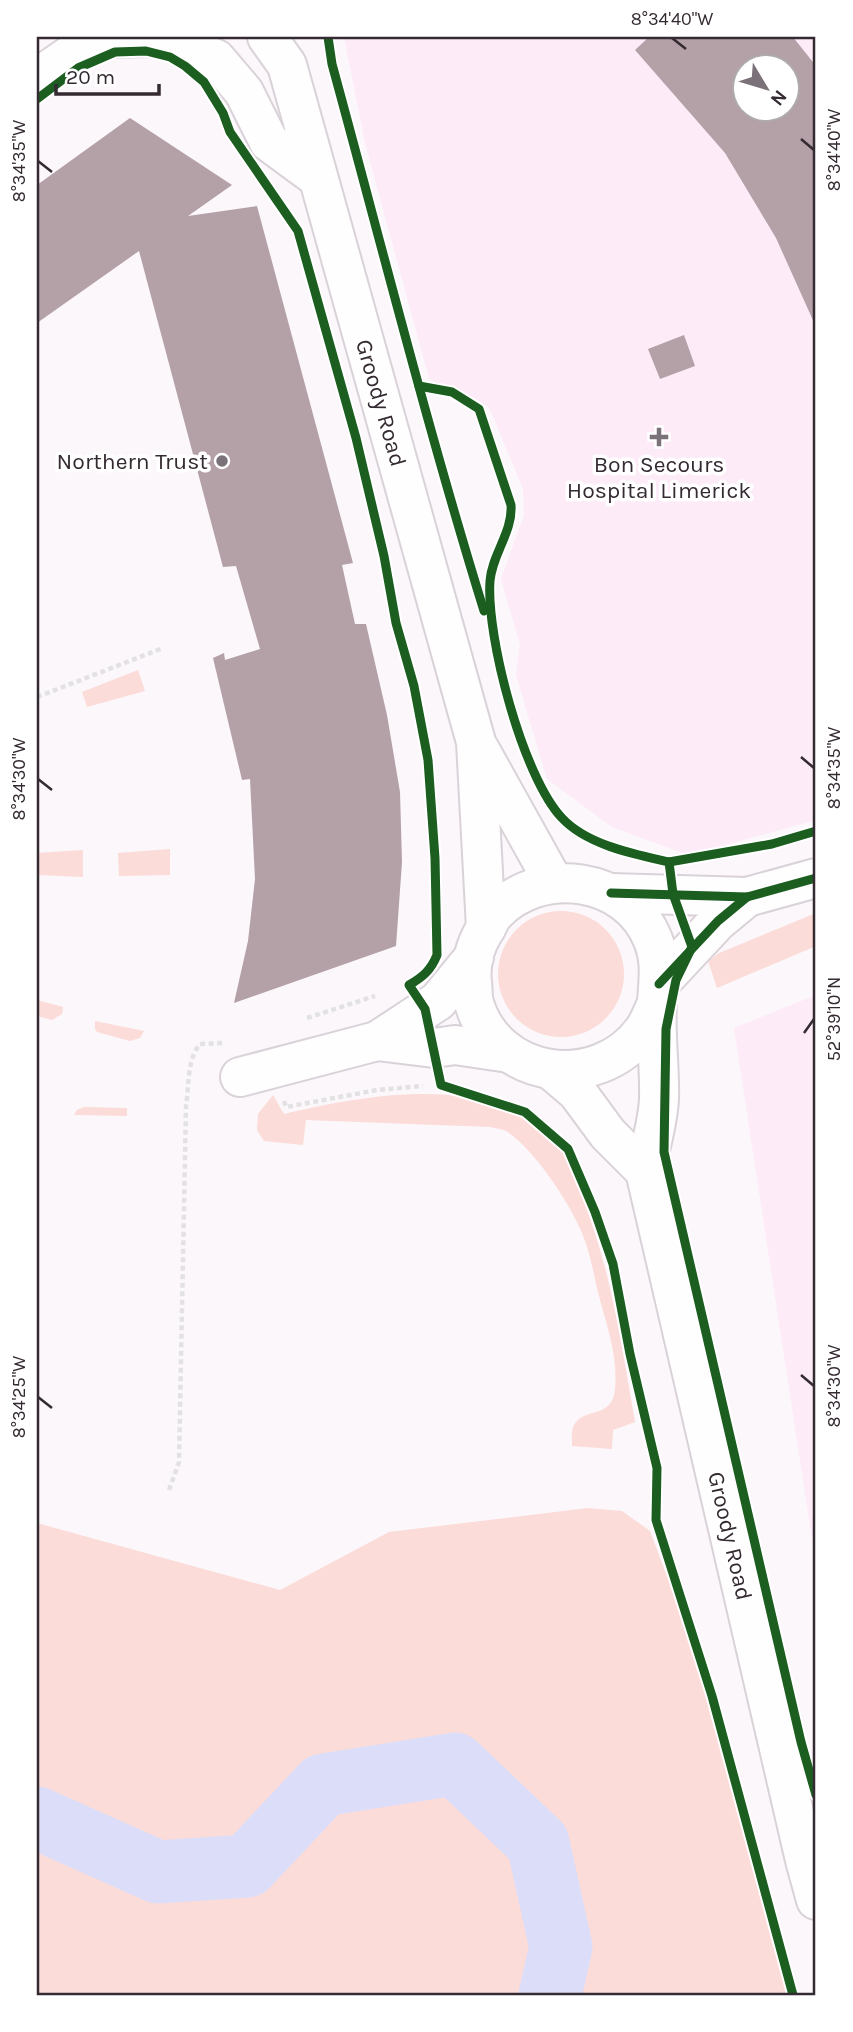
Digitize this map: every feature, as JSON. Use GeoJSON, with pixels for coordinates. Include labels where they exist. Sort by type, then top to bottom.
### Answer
{"type":"FeatureCollection","features":[{"type":"Feature","properties":{"kind":"street"},"geometry":{"type":"LineString","coordinates":[[37,78],[85,45],[113,38],[151,37],[176,42],[216,59],[244,92],[269,142],[318,178]]}},
{"type":"Feature","properties":{"kind":"street","name":"Groody Road"},"geometry":{"type":"LineString","coordinates":[[282,46],[476,742]]}},
{"type":"Feature","properties":{"kind":"street"},"geometry":{"type":"LineString","coordinates":[[476,742],[554,883]]}},
{"type":"Feature","properties":{"kind":"street"},"geometry":{"type":"LineString","coordinates":[[377,1041],[438,1001],[480,943],[476,742]]}},
{"type":"Feature","properties":{"kind":"street"},"geometry":{"type":"LineString","coordinates":[[747,897],[718,921],[658,993],[644,1030],[622,1052],[596,1067],[567,1071],[536,1067],[509,1052],[488,1031],[474,1003],[471,973],[480,943],[494,914],[519,894],[554,883],[581,883],[611,893],[747,897],[816,878]]}},
{"type":"Feature","properties":{"kind":"street"},"geometry":{"type":"LineString","coordinates":[[611,893],[636,913],[653,940],[660,971],[659,1101],[645,1171]]}},
{"type":"Feature","properties":{"kind":"street"},"geometry":{"type":"LineString","coordinates":[[239,1058],[377,1041],[434,1048],[455,1045],[509,1052]]}},
{"type":"Feature","properties":{"kind":"street"},"geometry":{"type":"LineString","coordinates":[[550,1069],[577,1092],[608,1134],[645,1171]]}},
{"type":"Feature","properties":{"kind":"street","name":"Groody Road"},"geometry":{"type":"LineString","coordinates":[[645,1171],[811,1859],[816,1900]]}},
{"type":"Feature","properties":{"kind":"path"},"geometry":{"type":"LineString","coordinates":[[37,697],[163,648]]}},
{"type":"Feature","properties":{"kind":"path"},"geometry":{"type":"LineString","coordinates":[[301,1020],[385,992]]}},
{"type":"Feature","properties":{"kind":"path"},"geometry":{"type":"LineString","coordinates":[[169,1490],[179,1462],[186,1106],[190,1072],[194,1051],[200,1044],[239,1058]]}},
{"type":"Feature","properties":{"kind":"shaded area","name":"Bon Secours Hospital Limerick"},"geometry":{"type":"Polygon","coordinates":[[[344,37],[816,37],[816,820],[688,855],[612,827],[547,779],[516,675],[520,645],[501,579],[524,515],[523,489],[489,407],[475,399],[437,386],[429,378],[366,147],[344,37]]]}},
{"type":"Feature","properties":{"kind":"shaded area"},"geometry":{"type":"Polygon","coordinates":[[[138,670],[145,691],[87,707],[82,692],[138,670]]]}},
{"type":"Feature","properties":{"kind":"shaded area"},"geometry":{"type":"Polygon","coordinates":[[[170,849],[170,875],[119,876],[118,853],[170,849]]]}},
{"type":"Feature","properties":{"kind":"shaded area"},"geometry":{"type":"Polygon","coordinates":[[[83,850],[83,877],[37,875],[37,853],[83,850]]]}},
{"type":"Feature","properties":{"kind":"shaded area"},"geometry":{"type":"Polygon","coordinates":[[[561,911],[585,916],[606,929],[619,950],[624,974],[619,998],[606,1019],[585,1032],[561,1037],[537,1032],[516,1019],[503,998],[498,974],[503,950],[516,929],[537,916],[561,911]]]}},
{"type":"Feature","properties":{"kind":"shaded area"},"geometry":{"type":"Polygon","coordinates":[[[816,913],[816,946],[717,988],[708,961],[719,953],[816,913]]]}},
{"type":"Feature","properties":{"kind":"shaded area"},"geometry":{"type":"Polygon","coordinates":[[[816,995],[816,1565],[734,1028],[816,995]]]}},
{"type":"Feature","properties":{"kind":"shaded area"},"geometry":{"type":"Polygon","coordinates":[[[37,1000],[63,1007],[62,1014],[52,1020],[37,1016],[37,1000]]]}},
{"type":"Feature","properties":{"kind":"shaded area"},"geometry":{"type":"Polygon","coordinates":[[[95,1021],[144,1031],[140,1038],[130,1041],[97,1032],[95,1021]]]}},
{"type":"Feature","properties":{"kind":"shaded area"},"geometry":{"type":"Polygon","coordinates":[[[427,1094],[464,1097],[499,1105],[530,1120],[556,1143],[569,1166],[597,1239],[624,1361],[635,1422],[613,1430],[612,1449],[572,1446],[572,1429],[579,1419],[604,1409],[613,1399],[616,1377],[614,1355],[582,1233],[560,1192],[528,1150],[506,1131],[490,1127],[306,1120],[303,1145],[264,1141],[257,1130],[258,1114],[273,1095],[284,1114],[352,1100],[389,1096],[427,1094]]]}},
{"type":"Feature","properties":{"kind":"shaded area"},"geometry":{"type":"Polygon","coordinates":[[[84,1107],[127,1108],[127,1116],[74,1115],[84,1107]]]}},
{"type":"Feature","properties":{"kind":"shaded area"},"geometry":{"type":"Polygon","coordinates":[[[588,1508],[622,1511],[650,1531],[712,1696],[793,1995],[37,1995],[37,1523],[280,1590],[389,1532],[588,1508]]]}},
{"type":"Feature","properties":{"kind":"building"},"geometry":{"type":"Polygon","coordinates":[[[649,37],[793,37],[816,66],[816,327],[776,238],[725,153],[635,50],[649,37]]]}},
{"type":"Feature","properties":{"kind":"building"},"geometry":{"type":"Polygon","coordinates":[[[130,118],[232,185],[188,216],[257,206],[353,563],[342,565],[355,624],[366,624],[387,715],[400,792],[402,862],[396,946],[234,1003],[248,941],[255,879],[250,779],[242,780],[213,658],[224,653],[225,660],[260,649],[236,566],[223,567],[139,251],[37,323],[37,185],[130,118]]]}},
{"type":"Feature","properties":{"kind":"building"},"geometry":{"type":"Polygon","coordinates":[[[684,335],[695,366],[660,379],[648,349],[684,335]]]}},
{"type":"Feature","properties":{"kind":"waterway"},"geometry":{"type":"LineString","coordinates":[[37,1818],[158,1872],[247,1866],[323,1785],[455,1764],[538,1843],[561,1947],[550,1995]]}},
{"type":"Feature","properties":{"kind":"cycle path"},"geometry":{"type":"LineString","coordinates":[[328,37],[332,64],[406,338],[484,611]]}},
{"type":"Feature","properties":{"kind":"cycle path"},"geometry":{"type":"LineString","coordinates":[[37,99],[78,68],[115,52],[146,51],[170,57],[204,82],[223,113],[230,132],[298,231],[356,438],[384,556],[396,623],[414,686],[428,760],[435,858],[437,955],[426,973],[409,985],[425,1009],[441,1085],[525,1112],[568,1149],[595,1212],[613,1264],[630,1354],[657,1468],[656,1520],[712,1696],[793,1995]]}},
{"type":"Feature","properties":{"kind":"cycle path"},"geometry":{"type":"LineString","coordinates":[[419,386],[452,392],[479,409],[511,505],[509,524],[492,571],[490,606],[510,705],[534,772],[548,798],[572,827],[598,842],[669,862],[673,894],[692,947],[676,980],[666,1029],[664,1152],[801,1742],[816,1795]]}},
{"type":"Feature","properties":{"kind":"cycle path"},"geometry":{"type":"LineString","coordinates":[[669,862],[772,844],[816,831]]}},
{"type":"Feature","properties":{"kind":"cycle path"},"geometry":{"type":"LineString","coordinates":[[611,893],[747,897],[816,878]]}},
{"type":"Feature","properties":{"kind":"cycle path"},"geometry":{"type":"LineString","coordinates":[[659,984],[718,921],[747,897]]}},
{"type":"Feature","properties":{"kind":"place","name":"Bon Secours Hospital Limerick"},"geometry":{"type":"Point","coordinates":[659,437]}},
{"type":"Feature","properties":{"kind":"place","name":"Northern Trust"},"geometry":{"type":"Point","coordinates":[222,461]}}]}
